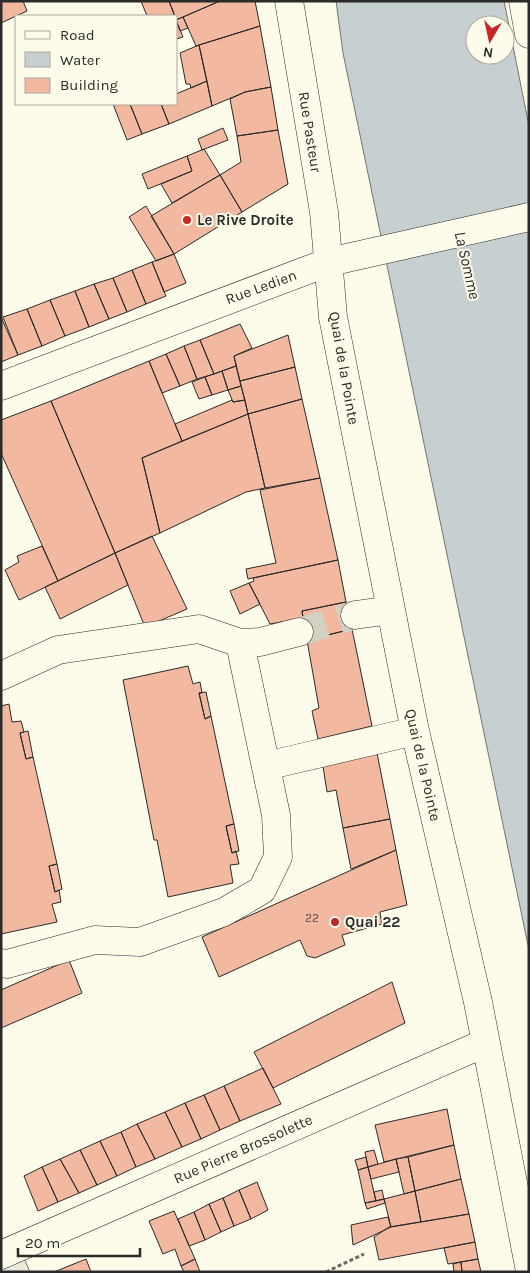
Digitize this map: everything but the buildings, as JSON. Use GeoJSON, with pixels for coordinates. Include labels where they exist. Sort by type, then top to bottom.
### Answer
{"type":"FeatureCollection","features":[{"type":"Feature","properties":{"kind":"street","name":"Rue Pasteur"},"geometry":{"type":"LineString","coordinates":[[289,1],[324,212],[329,262]]}},
{"type":"Feature","properties":{"kind":"street"},"geometry":{"type":"LineString","coordinates":[[523,1],[529,34]]}},
{"type":"Feature","properties":{"kind":"street","name":"Rue Ledien"},"geometry":{"type":"LineString","coordinates":[[1,386],[329,262],[529,217]]}},
{"type":"Feature","properties":{"kind":"street","name":"Quai de la Pointe"},"geometry":{"type":"LineString","coordinates":[[329,262],[333,317],[415,731],[485,1043],[529,1266]]}},
{"type":"Feature","properties":{"kind":"street"},"geometry":{"type":"LineString","coordinates":[[356,615],[391,610]]}},
{"type":"Feature","properties":{"kind":"street"},"geometry":{"type":"LineString","coordinates":[[1,676],[58,650],[199,628],[240,643],[260,642],[299,632]]}},
{"type":"Feature","properties":{"kind":"street"},"geometry":{"type":"LineString","coordinates":[[1,963],[7,964],[95,940],[140,942],[224,912],[262,890],[278,857],[276,816],[240,643]]}},
{"type":"Feature","properties":{"kind":"street"},"geometry":{"type":"LineString","coordinates":[[266,766],[415,731]]}},
{"type":"Feature","properties":{"kind":"street","name":"Rue Pierre Brossolette"},"geometry":{"type":"LineString","coordinates":[[1,1255],[485,1043]]}},
{"type":"Feature","properties":{"kind":"path"},"geometry":{"type":"LineString","coordinates":[[326,1272],[364,1254]]}},
{"type":"Feature","properties":{"kind":"shaded area"},"geometry":{"type":"Polygon","coordinates":[[[19,1247],[30,1272],[1,1272],[1,1255],[19,1247]]]}},
{"type":"Feature","properties":{"kind":"water","name":"La Somme"},"geometry":{"type":"Polygon","coordinates":[[[336,1],[504,1],[507,15],[465,15],[465,65],[515,65],[515,56],[529,126],[529,950],[343,53],[336,1]]]}},
{"type":"Feature","properties":{"kind":"tunnel"},"geometry":{"type":"LineString","coordinates":[[299,632],[355,615]]}},
{"type":"Feature","properties":{"kind":"place","name":"Le Rive Droite"},"geometry":{"type":"Point","coordinates":[187,220]}},
{"type":"Feature","properties":{"kind":"place","name":"Quai 22"},"geometry":{"type":"Point","coordinates":[335,922]}}]}
